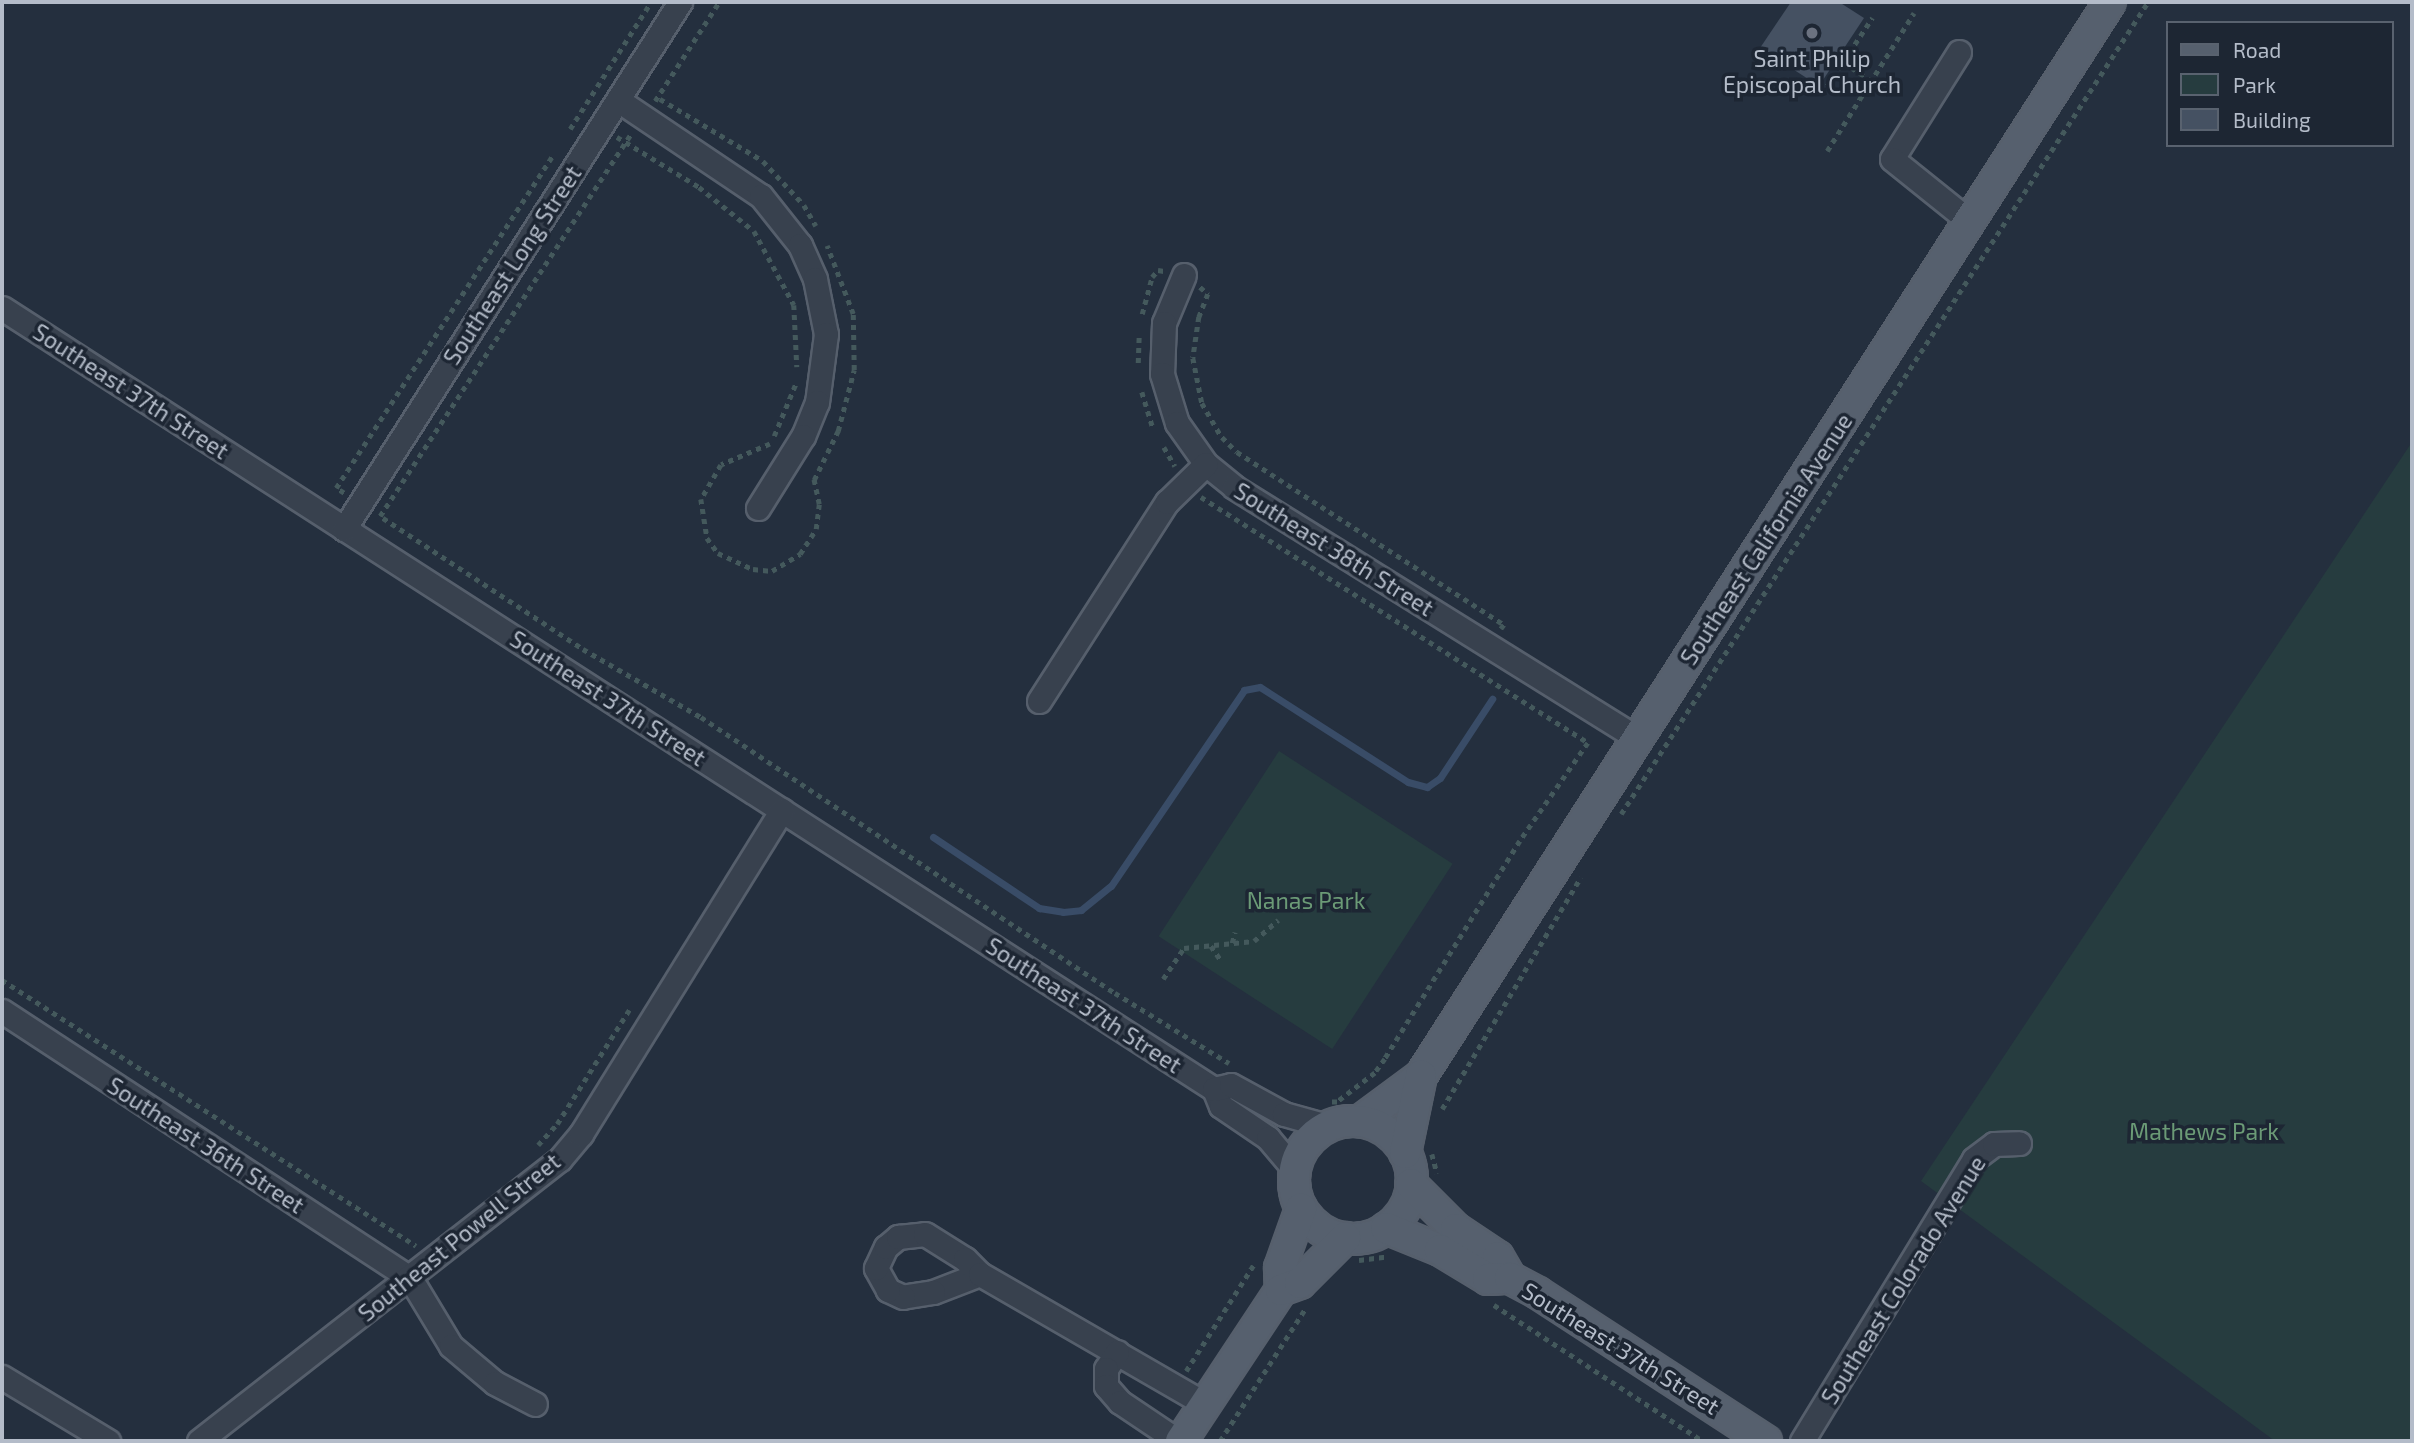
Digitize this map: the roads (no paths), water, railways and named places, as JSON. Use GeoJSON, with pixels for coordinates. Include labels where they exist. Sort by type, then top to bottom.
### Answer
{"type":"FeatureCollection","features":[{"type":"Feature","properties":{"kind":"main road","name":"Southeast California Avenue"},"geometry":{"type":"LineString","coordinates":[[1360,1121],[1421,1076],[2110,2]]}},
{"type":"Feature","properties":{"kind":"main road","name":"Southeast California Avenue"},"geometry":{"type":"LineString","coordinates":[[1405,1153],[1421,1076]]}},
{"type":"Feature","properties":{"kind":"main road"},"geometry":{"type":"LineString","coordinates":[[1179,1441],[1281,1290],[1300,1283],[1350,1250],[1388,1242],[1408,1201],[1412,1184],[1405,1153],[1378,1126],[1326,1114],[1300,1152],[1294,1169],[1301,1209],[1280,1268],[1281,1290]]}},
{"type":"Feature","properties":{"kind":"main road","name":"Southeast 37th Street"},"geometry":{"type":"LineString","coordinates":[[1412,1184],[1456,1230],[1498,1257],[1510,1278],[1766,1441]]}},
{"type":"Feature","properties":{"kind":"main road"},"geometry":{"type":"LineString","coordinates":[[1301,1209],[1350,1250]]}},
{"type":"Feature","properties":{"kind":"main road","name":"Southeast 37th Street"},"geometry":{"type":"LineString","coordinates":[[1388,1242],[1440,1250],[1488,1279],[1510,1278]]}},
{"type":"Feature","properties":{"kind":"street","name":"Southeast Long Street"},"geometry":{"type":"LineString","coordinates":[[344,529],[680,2]]}},
{"type":"Feature","properties":{"kind":"street"},"geometry":{"type":"LineString","coordinates":[[1959,52],[1892,159],[1969,220]]}},
{"type":"Feature","properties":{"kind":"street"},"geometry":{"type":"LineString","coordinates":[[618,100],[761,196],[800,245],[815,279],[826,334],[817,402],[803,436],[758,508]]}},
{"type":"Feature","properties":{"kind":"street","name":"Southeast 38th Street"},"geometry":{"type":"LineString","coordinates":[[1184,275],[1164,323],[1162,374],[1177,423],[1206,464],[1234,487],[1639,739]]}},
{"type":"Feature","properties":{"kind":"street","name":"Southeast 37th Street"},"geometry":{"type":"LineString","coordinates":[[2,308],[1214,1088],[1220,1106],[1268,1138],[1294,1169]]}},
{"type":"Feature","properties":{"kind":"street"},"geometry":{"type":"LineString","coordinates":[[1039,702],[1167,502],[1184,482],[1206,464]]}},
{"type":"Feature","properties":{"kind":"street","name":"Southeast Powell Street"},"geometry":{"type":"LineString","coordinates":[[199,1441],[545,1173],[581,1134],[774,805]]}},
{"type":"Feature","properties":{"kind":"street","name":"Southeast 36th Street"},"geometry":{"type":"LineString","coordinates":[[2,1011],[410,1278]]}},
{"type":"Feature","properties":{"kind":"street","name":"Southeast 37th Street"},"geometry":{"type":"LineString","coordinates":[[1214,1088],[1231,1085],[1284,1114],[1326,1114]]}},
{"type":"Feature","properties":{"kind":"street","name":"Southeast Colorado Avenue"},"geometry":{"type":"LineString","coordinates":[[1801,1441],[1974,1159],[1994,1144],[2019,1143]]}},
{"type":"Feature","properties":{"kind":"street"},"geometry":{"type":"LineString","coordinates":[[980,1274],[1205,1404]]}},
{"type":"Feature","properties":{"kind":"street"},"geometry":{"type":"LineString","coordinates":[[410,1278],[451,1346],[495,1384],[535,1404]]}},
{"type":"Feature","properties":{"kind":"street"},"geometry":{"type":"LineString","coordinates":[[1117,1352],[1106,1369],[1106,1386],[1120,1402],[1179,1441]]}},
{"type":"Feature","properties":{"kind":"street"},"geometry":{"type":"LineString","coordinates":[[2,1377],[108,1441]]}},
{"type":"Feature","properties":{"kind":"waterway"},"geometry":{"type":"LineString","coordinates":[[933,837],[1039,908],[1063,912],[1081,910],[1111,886],[1244,690],[1260,687],[1408,782],[1427,787],[1440,778],[1492,699]]}},
{"type":"Feature","properties":{"kind":"place","name":"Saint Philip Episcopal Church"},"geometry":{"type":"Point","coordinates":[1812,33]}},
{"type":"Feature","properties":{"kind":"park label","name":"Nanas Park"},"geometry":{"type":"Point","coordinates":[1306,900]}},
{"type":"Feature","properties":{"kind":"park label","name":"Mathews Park"},"geometry":{"type":"Point","coordinates":[2204,1131]}}]}
